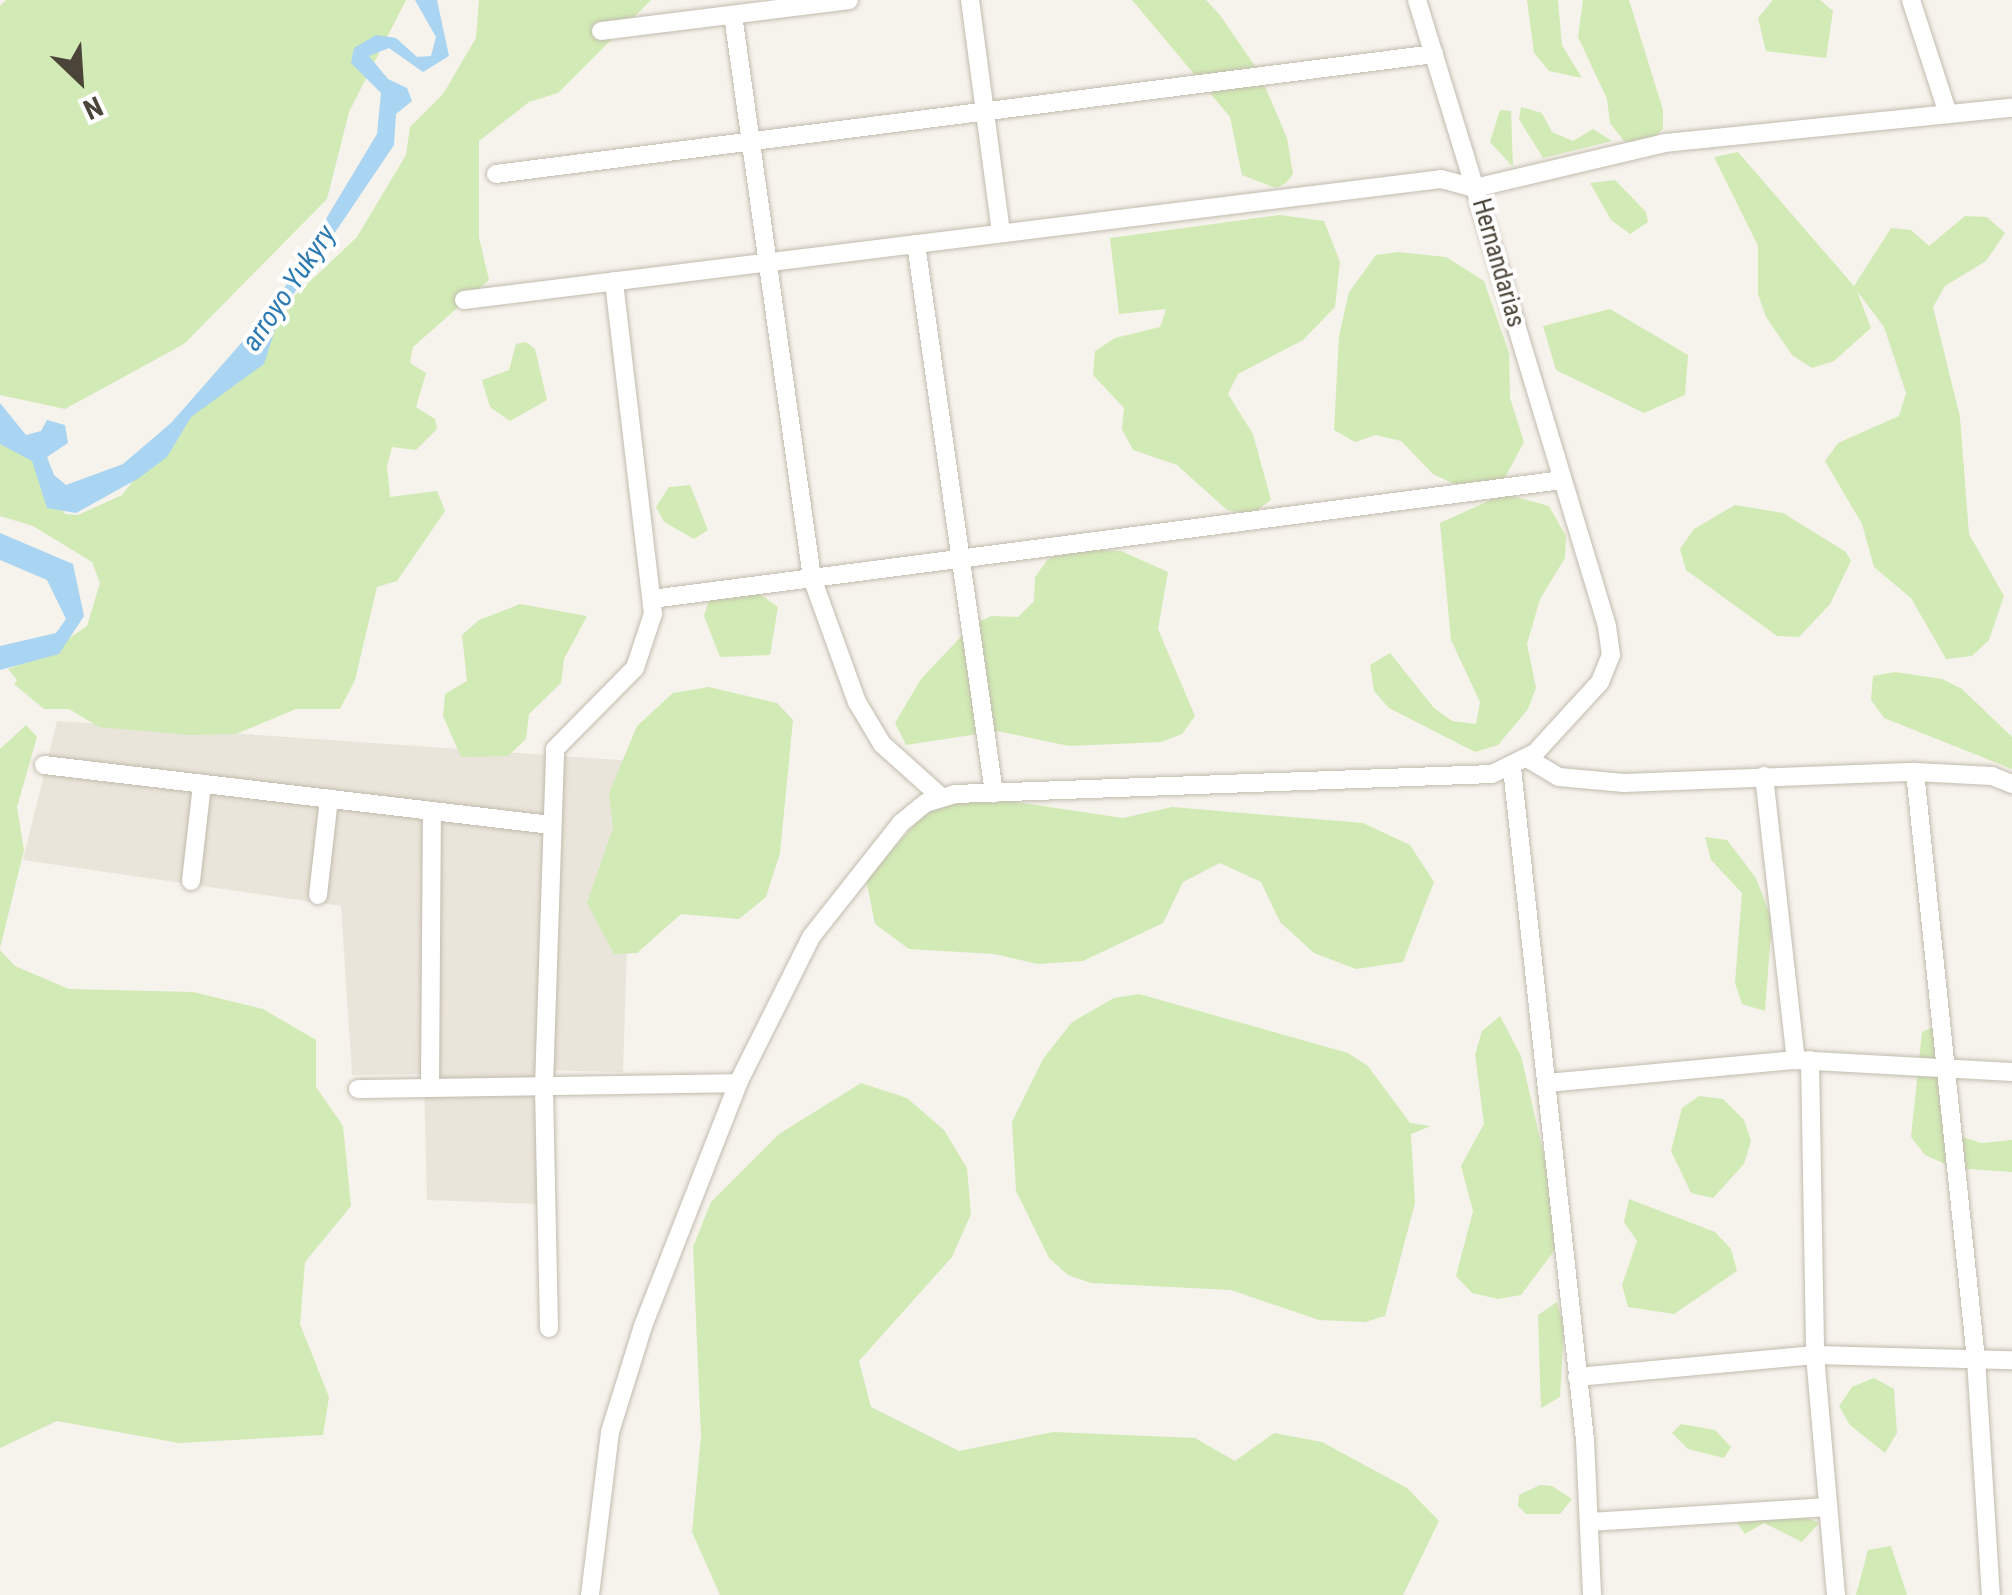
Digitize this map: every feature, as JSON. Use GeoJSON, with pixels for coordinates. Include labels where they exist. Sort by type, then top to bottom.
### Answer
{"type":"FeatureCollection","features":[{"type":"Feature","properties":{"kind":"street"},"geometry":{"type":"LineString","coordinates":[[601,31],[850,0]]}},
{"type":"Feature","properties":{"kind":"street"},"geometry":{"type":"LineString","coordinates":[[970,0],[1001,234]]}},
{"type":"Feature","properties":{"kind":"street"},"geometry":{"type":"LineString","coordinates":[[1417,0],[1475,188]]}},
{"type":"Feature","properties":{"kind":"street"},"geometry":{"type":"LineString","coordinates":[[1911,0],[1948,114]]}},
{"type":"Feature","properties":{"kind":"street"},"geometry":{"type":"LineString","coordinates":[[733,15],[812,578],[857,702],[882,744],[940,797]]}},
{"type":"Feature","properties":{"kind":"street"},"geometry":{"type":"LineString","coordinates":[[496,174],[1434,54]]}},
{"type":"Feature","properties":{"kind":"street","name":"Hernandarias"},"geometry":{"type":"LineString","coordinates":[[1519,763],[1600,682],[1611,655],[1475,188],[1665,143],[2012,108]]}},
{"type":"Feature","properties":{"kind":"street"},"geometry":{"type":"LineString","coordinates":[[464,300],[1441,180],[1475,188]]}},
{"type":"Feature","properties":{"kind":"street"},"geometry":{"type":"LineString","coordinates":[[916,244],[965,558],[994,793]]}},
{"type":"Feature","properties":{"kind":"street"},"geometry":{"type":"LineString","coordinates":[[549,1328],[544,1086],[555,749],[635,668],[650,638],[652,599],[614,281]]}},
{"type":"Feature","properties":{"kind":"street"},"geometry":{"type":"LineString","coordinates":[[652,599],[1562,480]]}},
{"type":"Feature","properties":{"kind":"street"},"geometry":{"type":"LineString","coordinates":[[1519,763],[1591,1522],[1592,1595]]}},
{"type":"Feature","properties":{"kind":"street"},"geometry":{"type":"LineString","coordinates":[[590,1595],[610,1432],[643,1326],[738,1083],[792,971],[842,890],[901,823],[940,797],[1467,778],[1519,763],[1560,777],[1624,783],[1915,772],[1992,776],[2012,784]]}},
{"type":"Feature","properties":{"kind":"street"},"geometry":{"type":"LineString","coordinates":[[44,765],[552,825]]}},
{"type":"Feature","properties":{"kind":"street"},"geometry":{"type":"LineString","coordinates":[[1915,772],[1976,1360],[1991,1595]]}},
{"type":"Feature","properties":{"kind":"street"},"geometry":{"type":"LineString","coordinates":[[1764,776],[1803,1060],[1815,1355],[1836,1595]]}},
{"type":"Feature","properties":{"kind":"street"},"geometry":{"type":"LineString","coordinates":[[191,881],[202,784]]}},
{"type":"Feature","properties":{"kind":"street"},"geometry":{"type":"LineString","coordinates":[[318,895],[329,799]]}},
{"type":"Feature","properties":{"kind":"street"},"geometry":{"type":"LineString","coordinates":[[430,1088],[432,811]]}},
{"type":"Feature","properties":{"kind":"street"},"geometry":{"type":"LineString","coordinates":[[1547,1083],[1803,1060],[2012,1072]]}},
{"type":"Feature","properties":{"kind":"street"},"geometry":{"type":"LineString","coordinates":[[358,1089],[738,1083]]}},
{"type":"Feature","properties":{"kind":"street"},"geometry":{"type":"LineString","coordinates":[[1578,1377],[1815,1355],[2012,1360]]}},
{"type":"Feature","properties":{"kind":"street"},"geometry":{"type":"LineString","coordinates":[[1591,1522],[1828,1507]]}},
{"type":"Feature","properties":{"kind":"shaded area"},"geometry":{"type":"Polygon","coordinates":[[[57,721],[633,761],[623,1072],[541,1070],[539,1204],[427,1200],[424,1074],[352,1075],[341,906],[23,860],[57,721]]]}},
{"type":"Feature","properties":{"kind":"green space"},"geometry":{"type":"Polygon","coordinates":[[[6,0],[406,0],[349,112],[327,199],[184,344],[65,409],[0,395],[0,6],[6,0]]]}},
{"type":"Feature","properties":{"kind":"green space"},"geometry":{"type":"Polygon","coordinates":[[[479,0],[651,0],[558,93],[529,102],[479,141],[479,237],[489,280],[413,347],[410,363],[426,373],[416,407],[435,419],[437,429],[416,450],[392,447],[387,466],[390,497],[437,491],[445,511],[397,581],[377,587],[355,680],[340,709],[296,709],[236,734],[190,735],[99,727],[69,709],[44,709],[14,684],[17,680],[8,669],[42,657],[87,626],[100,583],[92,562],[33,526],[0,516],[0,442],[26,452],[65,514],[78,515],[122,495],[231,356],[357,237],[406,155],[410,127],[443,94],[476,38],[479,0]]]}},
{"type":"Feature","properties":{"kind":"green space"},"geometry":{"type":"Polygon","coordinates":[[[1132,0],[1206,0],[1220,15],[1259,72],[1287,138],[1293,174],[1286,183],[1276,188],[1242,175],[1230,117],[1132,0]]]}},
{"type":"Feature","properties":{"kind":"green space"},"geometry":{"type":"Polygon","coordinates":[[[1527,0],[1558,0],[1562,45],[1582,78],[1549,71],[1534,53],[1527,0]]]}},
{"type":"Feature","properties":{"kind":"green space"},"geometry":{"type":"Polygon","coordinates":[[[1583,0],[1629,0],[1663,110],[1663,129],[1646,144],[1624,141],[1610,123],[1607,99],[1578,37],[1583,0]]]}},
{"type":"Feature","properties":{"kind":"green space"},"geometry":{"type":"Polygon","coordinates":[[[1773,0],[1820,0],[1833,11],[1826,58],[1766,51],[1758,18],[1773,0]]]}},
{"type":"Feature","properties":{"kind":"green space"},"geometry":{"type":"Polygon","coordinates":[[[1521,107],[1542,113],[1552,132],[1573,141],[1593,129],[1612,141],[1543,158],[1519,119],[1521,107]]]}},
{"type":"Feature","properties":{"kind":"green space"},"geometry":{"type":"Polygon","coordinates":[[[1500,110],[1511,111],[1513,167],[1490,142],[1500,110]]]}},
{"type":"Feature","properties":{"kind":"green space"},"geometry":{"type":"Polygon","coordinates":[[[1738,152],[1854,286],[1891,228],[1911,230],[1929,246],[1965,216],[1987,217],[2005,233],[1986,261],[1945,286],[1933,307],[1960,417],[1969,534],[2004,596],[1989,640],[1972,656],[1946,659],[1911,598],[1874,567],[1862,524],[1825,461],[1838,443],[1899,416],[1906,393],[1884,327],[1857,291],[1871,328],[1834,361],[1812,368],[1792,355],[1766,317],[1758,294],[1758,246],[1714,157],[1738,152]]]}},
{"type":"Feature","properties":{"kind":"green space"},"geometry":{"type":"Polygon","coordinates":[[[1615,180],[1646,212],[1648,222],[1630,234],[1611,220],[1590,183],[1615,180]]]}},
{"type":"Feature","properties":{"kind":"green space"},"geometry":{"type":"Polygon","coordinates":[[[1280,215],[1324,221],[1340,262],[1335,307],[1303,340],[1238,374],[1228,394],[1253,434],[1271,500],[1252,514],[1227,510],[1177,465],[1133,450],[1122,429],[1124,408],[1093,375],[1095,351],[1115,338],[1160,327],[1166,309],[1119,314],[1110,238],[1280,215]]]}},
{"type":"Feature","properties":{"kind":"green space"},"geometry":{"type":"Polygon","coordinates":[[[1398,252],[1446,257],[1484,281],[1509,353],[1510,398],[1524,442],[1502,483],[1454,484],[1433,474],[1401,441],[1376,435],[1355,442],[1334,430],[1339,336],[1349,292],[1376,255],[1398,252]]]}},
{"type":"Feature","properties":{"kind":"green space"},"geometry":{"type":"Polygon","coordinates":[[[1610,309],[1688,355],[1685,395],[1644,413],[1556,370],[1543,326],[1610,309]]]}},
{"type":"Feature","properties":{"kind":"green space"},"geometry":{"type":"Polygon","coordinates":[[[526,342],[535,349],[547,400],[510,421],[490,407],[482,380],[509,370],[516,344],[526,342]]]}},
{"type":"Feature","properties":{"kind":"green space"},"geometry":{"type":"Polygon","coordinates":[[[690,485],[708,530],[694,539],[664,522],[656,507],[669,487],[690,485]]]}},
{"type":"Feature","properties":{"kind":"green space"},"geometry":{"type":"Polygon","coordinates":[[[1504,494],[1549,506],[1566,536],[1565,558],[1540,599],[1527,644],[1536,688],[1528,709],[1498,745],[1475,752],[1389,708],[1374,691],[1370,665],[1390,653],[1434,708],[1452,721],[1476,724],[1480,702],[1451,640],[1440,523],[1504,494]]]}},
{"type":"Feature","properties":{"kind":"green space"},"geometry":{"type":"Polygon","coordinates":[[[1735,505],[1783,513],[1846,552],[1851,561],[1830,604],[1799,637],[1777,636],[1686,570],[1680,549],[1694,529],[1735,505]]]}},
{"type":"Feature","properties":{"kind":"green space"},"geometry":{"type":"Polygon","coordinates":[[[1073,549],[1121,551],[1168,572],[1158,629],[1195,716],[1182,734],[1161,742],[1069,746],[997,731],[906,745],[895,723],[921,679],[971,626],[991,616],[1018,617],[1034,601],[1035,577],[1048,559],[1073,549]]]}},
{"type":"Feature","properties":{"kind":"green space"},"geometry":{"type":"Polygon","coordinates":[[[711,593],[758,593],[778,607],[770,655],[720,657],[704,616],[711,593]]]}},
{"type":"Feature","properties":{"kind":"green space"},"geometry":{"type":"Polygon","coordinates":[[[520,604],[587,616],[564,659],[561,683],[529,714],[526,739],[508,756],[461,757],[443,716],[445,694],[467,681],[462,635],[479,620],[520,604]]]}},
{"type":"Feature","properties":{"kind":"green space"},"geometry":{"type":"Polygon","coordinates":[[[1895,672],[1942,679],[1962,689],[2012,737],[2012,769],[1884,718],[1871,700],[1873,676],[1895,672]]]}},
{"type":"Feature","properties":{"kind":"green space"},"geometry":{"type":"Polygon","coordinates":[[[709,687],[777,703],[793,720],[780,853],[766,897],[739,919],[681,914],[637,953],[614,954],[587,903],[613,828],[609,793],[637,726],[673,693],[709,687]]]}},
{"type":"Feature","properties":{"kind":"green space"},"geometry":{"type":"Polygon","coordinates":[[[26,725],[37,737],[17,807],[24,850],[0,948],[0,749],[26,725]]]}},
{"type":"Feature","properties":{"kind":"green space"},"geometry":{"type":"Polygon","coordinates":[[[977,796],[1123,818],[1172,807],[1363,823],[1410,845],[1434,882],[1403,962],[1356,969],[1314,953],[1280,922],[1261,882],[1220,863],[1183,882],[1163,923],[1083,961],[1038,964],[994,954],[909,949],[875,924],[866,879],[932,805],[977,796]]]}},
{"type":"Feature","properties":{"kind":"green space"},"geometry":{"type":"Polygon","coordinates":[[[1705,837],[1727,840],[1756,878],[1772,920],[1765,1011],[1742,1004],[1735,983],[1742,893],[1711,860],[1705,837]]]}},
{"type":"Feature","properties":{"kind":"green space"},"geometry":{"type":"Polygon","coordinates":[[[0,950],[15,966],[69,989],[193,992],[263,1009],[316,1040],[316,1087],[343,1126],[351,1206],[305,1262],[300,1324],[329,1397],[323,1435],[179,1443],[57,1421],[0,1448],[0,950]]]}},
{"type":"Feature","properties":{"kind":"green space"},"geometry":{"type":"Polygon","coordinates":[[[1139,994],[1348,1053],[1368,1066],[1410,1123],[1431,1126],[1411,1134],[1415,1203],[1385,1316],[1365,1322],[1319,1320],[1231,1290],[1091,1283],[1068,1275],[1049,1258],[1016,1191],[1012,1122],[1043,1059],[1072,1022],[1114,998],[1139,994]]]}},
{"type":"Feature","properties":{"kind":"green space"},"geometry":{"type":"Polygon","coordinates":[[[1500,1016],[1521,1056],[1563,1239],[1521,1295],[1498,1299],[1472,1293],[1456,1276],[1473,1211],[1461,1166],[1484,1124],[1475,1055],[1482,1031],[1500,1016]]]}},
{"type":"Feature","properties":{"kind":"green space"},"geometry":{"type":"Polygon","coordinates":[[[1933,1027],[1953,1045],[1956,1135],[1981,1143],[2012,1140],[2012,1172],[1954,1168],[1925,1155],[1911,1137],[1922,1032],[1933,1027]]]}},
{"type":"Feature","properties":{"kind":"green space"},"geometry":{"type":"Polygon","coordinates":[[[861,1083],[907,1098],[944,1130],[967,1168],[971,1214],[952,1257],[859,1361],[871,1407],[959,1451],[1053,1432],[1195,1438],[1235,1461],[1274,1433],[1322,1442],[1407,1488],[1439,1521],[1403,1595],[720,1595],[692,1532],[701,1437],[693,1247],[711,1202],[779,1134],[861,1083]]]}},
{"type":"Feature","properties":{"kind":"green space"},"geometry":{"type":"Polygon","coordinates":[[[1699,1096],[1723,1099],[1744,1120],[1751,1141],[1744,1164],[1713,1198],[1691,1193],[1671,1151],[1682,1108],[1699,1096]]]}},
{"type":"Feature","properties":{"kind":"green space"},"geometry":{"type":"Polygon","coordinates":[[[1629,1199],[1715,1232],[1731,1249],[1737,1271],[1674,1314],[1628,1307],[1622,1285],[1637,1241],[1624,1222],[1629,1199]]]}},
{"type":"Feature","properties":{"kind":"green space"},"geometry":{"type":"Polygon","coordinates":[[[1557,1302],[1564,1328],[1560,1397],[1541,1408],[1538,1315],[1557,1302]]]}},
{"type":"Feature","properties":{"kind":"green space"},"geometry":{"type":"Polygon","coordinates":[[[1874,1378],[1894,1389],[1897,1433],[1885,1453],[1850,1425],[1839,1406],[1852,1387],[1874,1378]]]}},
{"type":"Feature","properties":{"kind":"green space"},"geometry":{"type":"Polygon","coordinates":[[[1681,1424],[1715,1430],[1731,1447],[1724,1458],[1688,1449],[1672,1433],[1681,1424]]]}},
{"type":"Feature","properties":{"kind":"green space"},"geometry":{"type":"Polygon","coordinates":[[[1540,1485],[1552,1486],[1572,1499],[1560,1514],[1526,1514],[1518,1506],[1519,1495],[1540,1485]]]}},
{"type":"Feature","properties":{"kind":"green space"},"geometry":{"type":"Polygon","coordinates":[[[1797,1513],[1819,1523],[1802,1542],[1764,1523],[1745,1534],[1732,1516],[1797,1513]]]}},
{"type":"Feature","properties":{"kind":"green space"},"geometry":{"type":"Polygon","coordinates":[[[1891,1546],[1907,1595],[1856,1595],[1868,1550],[1891,1546]]]}},
{"type":"Feature","properties":{"kind":"water","name":"arroyo Yukyry"},"geometry":{"type":"Polygon","coordinates":[[[415,0],[437,0],[449,56],[423,72],[389,48],[369,56],[388,79],[407,88],[412,101],[396,114],[394,145],[280,314],[264,364],[191,417],[167,457],[139,478],[76,513],[47,508],[32,461],[0,444],[0,403],[26,435],[41,431],[47,420],[65,425],[68,443],[47,457],[54,475],[66,485],[123,464],[171,423],[273,307],[377,134],[381,93],[351,63],[354,48],[376,35],[396,38],[417,57],[431,56],[436,37],[415,0]]]}},
{"type":"Feature","properties":{"kind":"water"},"geometry":{"type":"Polygon","coordinates":[[[0,533],[73,564],[84,616],[59,654],[0,670],[0,646],[56,633],[66,619],[47,580],[0,560],[0,533]]]}}]}
